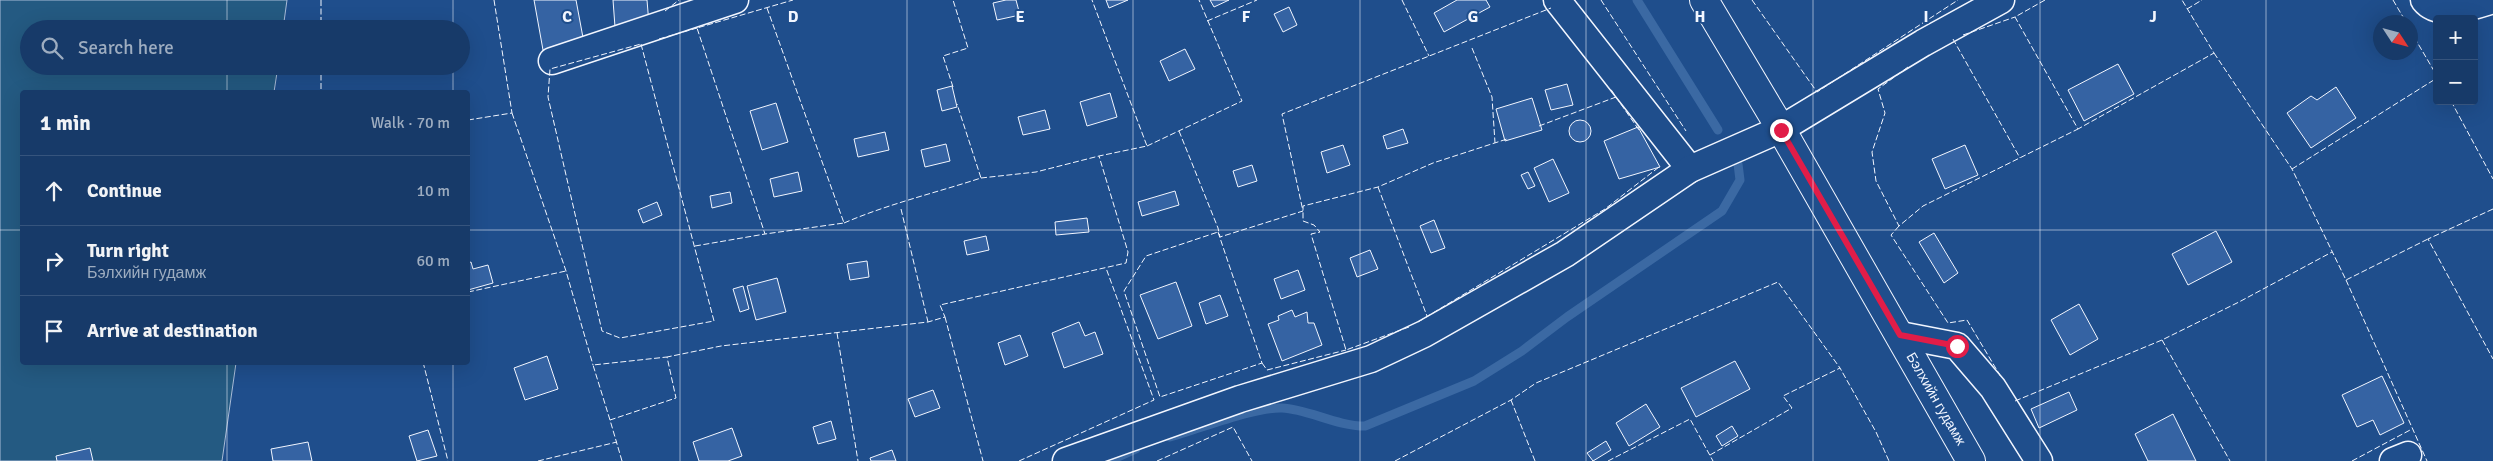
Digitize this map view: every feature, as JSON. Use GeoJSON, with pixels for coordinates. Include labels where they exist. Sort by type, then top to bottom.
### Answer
{"type":"FeatureCollection","features":[{"type":"Feature","properties":{"kind":"main road","name":"Бэлхийн гудамж"},"geometry":{"type":"LineString","coordinates":[[1704,0],[1900,335],[1971,461]]}},
{"type":"Feature","properties":{"kind":"street"},"geometry":{"type":"LineString","coordinates":[[552,61],[735,0]]}},
{"type":"Feature","properties":{"kind":"street"},"geometry":{"type":"LineString","coordinates":[[1557,0],[1690,169]]}},
{"type":"Feature","properties":{"kind":"street"},"geometry":{"type":"LineString","coordinates":[[1066,461],[1240,400],[1370,359],[1424,334],[1565,254],[1690,169],[1781,130],[1923,43],[2001,0]]}},
{"type":"Feature","properties":{"kind":"street"},"geometry":{"type":"LineString","coordinates":[[2424,0],[2427,4],[2448,10],[2469,8],[2493,0]]}},
{"type":"Feature","properties":{"kind":"street"},"geometry":{"type":"LineString","coordinates":[[1900,335],[1957,346],[1994,388],[2040,461]]}},
{"type":"Feature","properties":{"kind":"shaded area"},"geometry":{"type":"Polygon","coordinates":[[[0,0],[287,0],[284,20],[20,20],[20,75],[277,75],[274,90],[20,90],[20,365],[236,365],[222,461],[0,461],[0,0]]]}},
{"type":"Feature","properties":{"kind":"building"},"geometry":{"type":"Polygon","coordinates":[[[534,0],[576,0],[584,43],[543,50],[534,0]]]}},
{"type":"Feature","properties":{"kind":"building"},"geometry":{"type":"Polygon","coordinates":[[[613,0],[647,0],[649,24],[615,27],[613,0]]]}},
{"type":"Feature","properties":{"kind":"building"},"geometry":{"type":"Polygon","coordinates":[[[1016,0],[1020,15],[997,20],[993,3],[1016,0]]]}},
{"type":"Feature","properties":{"kind":"building"},"geometry":{"type":"Polygon","coordinates":[[[1106,0],[1128,0],[1109,8],[1106,0]]]}},
{"type":"Feature","properties":{"kind":"building"},"geometry":{"type":"Polygon","coordinates":[[[1210,0],[1229,0],[1214,7],[1210,0]]]}},
{"type":"Feature","properties":{"kind":"building"},"geometry":{"type":"Polygon","coordinates":[[[1457,0],[1486,0],[1490,7],[1444,32],[1434,13],[1457,0]]]}},
{"type":"Feature","properties":{"kind":"building"},"geometry":{"type":"Polygon","coordinates":[[[1289,7],[1297,25],[1283,32],[1274,14],[1289,7]]]}},
{"type":"Feature","properties":{"kind":"building"},"geometry":{"type":"Polygon","coordinates":[[[1185,49],[1195,69],[1169,81],[1160,61],[1185,49]]]}},
{"type":"Feature","properties":{"kind":"building"},"geometry":{"type":"Polygon","coordinates":[[[2118,64],[2134,94],[2084,121],[2068,90],[2118,64]]]}},
{"type":"Feature","properties":{"kind":"building"},"geometry":{"type":"Polygon","coordinates":[[[1567,84],[1573,105],[1551,110],[1545,90],[1567,84]]]}},
{"type":"Feature","properties":{"kind":"building"},"geometry":{"type":"Polygon","coordinates":[[[952,86],[957,107],[942,111],[937,90],[952,86]]]}},
{"type":"Feature","properties":{"kind":"building"},"geometry":{"type":"Polygon","coordinates":[[[2336,87],[2356,118],[2311,148],[2287,113],[2311,96],[2317,100],[2336,87]]]}},
{"type":"Feature","properties":{"kind":"building"},"geometry":{"type":"Polygon","coordinates":[[[1110,93],[1117,117],[1087,126],[1080,102],[1110,93]]]}},
{"type":"Feature","properties":{"kind":"building"},"geometry":{"type":"Polygon","coordinates":[[[1532,98],[1542,130],[1505,141],[1496,109],[1532,98]]]}},
{"type":"Feature","properties":{"kind":"building"},"geometry":{"type":"Polygon","coordinates":[[[776,103],[788,142],[762,150],[750,111],[776,103]]]}},
{"type":"Feature","properties":{"kind":"building"},"geometry":{"type":"Polygon","coordinates":[[[1045,110],[1050,129],[1023,135],[1018,117],[1045,110]]]}},
{"type":"Feature","properties":{"kind":"building"},"geometry":{"type":"Polygon","coordinates":[[[1580,120],[1588,123],[1591,131],[1588,139],[1580,142],[1572,139],[1569,131],[1572,123],[1580,120]]]}},
{"type":"Feature","properties":{"kind":"building"},"geometry":{"type":"Polygon","coordinates":[[[1638,127],[1660,167],[1619,179],[1604,141],[1638,127]]]}},
{"type":"Feature","properties":{"kind":"building"},"geometry":{"type":"Polygon","coordinates":[[[1403,129],[1408,143],[1387,149],[1383,136],[1403,129]]]}},
{"type":"Feature","properties":{"kind":"building"},"geometry":{"type":"Polygon","coordinates":[[[885,132],[889,150],[858,157],[854,139],[885,132]]]}},
{"type":"Feature","properties":{"kind":"building"},"geometry":{"type":"Polygon","coordinates":[[[946,144],[950,161],[925,167],[921,150],[946,144]]]}},
{"type":"Feature","properties":{"kind":"building"},"geometry":{"type":"Polygon","coordinates":[[[1343,145],[1350,165],[1327,173],[1321,152],[1343,145]]]}},
{"type":"Feature","properties":{"kind":"building"},"geometry":{"type":"Polygon","coordinates":[[[1965,145],[1978,175],[1945,189],[1932,159],[1965,145]]]}},
{"type":"Feature","properties":{"kind":"building"},"geometry":{"type":"Polygon","coordinates":[[[1553,159],[1569,193],[1549,202],[1534,168],[1553,159]]]}},
{"type":"Feature","properties":{"kind":"building"},"geometry":{"type":"Polygon","coordinates":[[[1252,165],[1257,181],[1238,187],[1233,171],[1252,165]]]}},
{"type":"Feature","properties":{"kind":"building"},"geometry":{"type":"Polygon","coordinates":[[[798,172],[802,191],[774,197],[770,179],[798,172]]]}},
{"type":"Feature","properties":{"kind":"building"},"geometry":{"type":"Polygon","coordinates":[[[1528,172],[1535,186],[1528,189],[1521,175],[1528,172]]]}},
{"type":"Feature","properties":{"kind":"building"},"geometry":{"type":"Polygon","coordinates":[[[1175,191],[1179,205],[1142,216],[1138,202],[1175,191]]]}},
{"type":"Feature","properties":{"kind":"building"},"geometry":{"type":"Polygon","coordinates":[[[730,192],[732,203],[712,208],[710,196],[730,192]]]}},
{"type":"Feature","properties":{"kind":"building"},"geometry":{"type":"Polygon","coordinates":[[[657,202],[662,215],[643,223],[638,210],[657,202]]]}},
{"type":"Feature","properties":{"kind":"building"},"geometry":{"type":"Polygon","coordinates":[[[1087,218],[1089,232],[1056,235],[1055,222],[1087,218]]]}},
{"type":"Feature","properties":{"kind":"building"},"geometry":{"type":"Polygon","coordinates":[[[1434,220],[1445,248],[1431,253],[1420,226],[1434,220]]]}},
{"type":"Feature","properties":{"kind":"building"},"geometry":{"type":"Polygon","coordinates":[[[2216,231],[2232,262],[2188,285],[2172,254],[2216,231]]]}},
{"type":"Feature","properties":{"kind":"building"},"geometry":{"type":"Polygon","coordinates":[[[1934,233],[1958,273],[1944,283],[1919,242],[1934,233]]]}},
{"type":"Feature","properties":{"kind":"building"},"geometry":{"type":"Polygon","coordinates":[[[986,236],[989,250],[967,255],[964,241],[986,236]]]}},
{"type":"Feature","properties":{"kind":"building"},"geometry":{"type":"Polygon","coordinates":[[[1370,250],[1378,269],[1357,277],[1350,258],[1370,250]]]}},
{"type":"Feature","properties":{"kind":"building"},"geometry":{"type":"Polygon","coordinates":[[[867,261],[869,277],[850,280],[847,264],[867,261]]]}},
{"type":"Feature","properties":{"kind":"building"},"geometry":{"type":"Polygon","coordinates":[[[470,262],[473,269],[488,265],[493,283],[470,289],[470,262]]]}},
{"type":"Feature","properties":{"kind":"building"},"geometry":{"type":"Polygon","coordinates":[[[1298,270],[1305,290],[1281,299],[1274,279],[1298,270]]]}},
{"type":"Feature","properties":{"kind":"building"},"geometry":{"type":"Polygon","coordinates":[[[777,278],[786,312],[756,320],[747,286],[777,278]]]}},
{"type":"Feature","properties":{"kind":"building"},"geometry":{"type":"Polygon","coordinates":[[[1176,282],[1192,326],[1158,339],[1140,295],[1176,282]]]}},
{"type":"Feature","properties":{"kind":"building"},"geometry":{"type":"Polygon","coordinates":[[[743,286],[749,309],[740,312],[733,289],[743,286]]]}},
{"type":"Feature","properties":{"kind":"building"},"geometry":{"type":"Polygon","coordinates":[[[1220,295],[1228,316],[1206,324],[1199,303],[1220,295]]]}},
{"type":"Feature","properties":{"kind":"building"},"geometry":{"type":"Polygon","coordinates":[[[2079,304],[2098,339],[2070,355],[2051,320],[2079,304]]]}},
{"type":"Feature","properties":{"kind":"building"},"geometry":{"type":"Polygon","coordinates":[[[1292,310],[1295,317],[1307,312],[1308,323],[1314,323],[1322,345],[1282,361],[1268,324],[1279,320],[1278,316],[1292,310]]]}},
{"type":"Feature","properties":{"kind":"building"},"geometry":{"type":"Polygon","coordinates":[[[1079,322],[1085,336],[1095,332],[1103,354],[1064,368],[1052,333],[1079,322]]]}},
{"type":"Feature","properties":{"kind":"building"},"geometry":{"type":"Polygon","coordinates":[[[1020,335],[1028,356],[1005,365],[998,343],[1020,335]]]}},
{"type":"Feature","properties":{"kind":"building"},"geometry":{"type":"Polygon","coordinates":[[[547,356],[558,389],[525,400],[514,368],[547,356]]]}},
{"type":"Feature","properties":{"kind":"building"},"geometry":{"type":"Polygon","coordinates":[[[1735,361],[1750,389],[1696,417],[1681,388],[1735,361]]]}},
{"type":"Feature","properties":{"kind":"building"},"geometry":{"type":"Polygon","coordinates":[[[2382,376],[2404,423],[2380,435],[2373,420],[2357,427],[2342,395],[2382,376]]]}},
{"type":"Feature","properties":{"kind":"building"},"geometry":{"type":"Polygon","coordinates":[[[933,390],[940,408],[915,417],[908,399],[933,390]]]}},
{"type":"Feature","properties":{"kind":"building"},"geometry":{"type":"Polygon","coordinates":[[[2069,392],[2077,410],[2039,428],[2031,409],[2069,392]]]}},
{"type":"Feature","properties":{"kind":"building"},"geometry":{"type":"Polygon","coordinates":[[[1646,404],[1660,427],[1629,446],[1616,423],[1646,404]]]}},
{"type":"Feature","properties":{"kind":"building"},"geometry":{"type":"Polygon","coordinates":[[[2173,414],[2196,461],[2148,461],[2135,434],[2173,414]]]}},
{"type":"Feature","properties":{"kind":"building"},"geometry":{"type":"Polygon","coordinates":[[[831,421],[836,439],[818,444],[813,427],[831,421]]]}},
{"type":"Feature","properties":{"kind":"building"},"geometry":{"type":"Polygon","coordinates":[[[1732,426],[1738,436],[1722,446],[1716,436],[1732,426]]]}},
{"type":"Feature","properties":{"kind":"building"},"geometry":{"type":"Polygon","coordinates":[[[732,428],[742,456],[728,461],[699,461],[693,442],[732,428]]]}},
{"type":"Feature","properties":{"kind":"building"},"geometry":{"type":"Polygon","coordinates":[[[428,430],[437,456],[417,461],[409,436],[428,430]]]}},
{"type":"Feature","properties":{"kind":"building"},"geometry":{"type":"Polygon","coordinates":[[[1606,441],[1611,450],[1593,461],[1587,453],[1606,441]]]}},
{"type":"Feature","properties":{"kind":"building"},"geometry":{"type":"Polygon","coordinates":[[[308,442],[312,461],[273,461],[271,449],[308,442]]]}},
{"type":"Feature","properties":{"kind":"building"},"geometry":{"type":"Polygon","coordinates":[[[90,448],[93,461],[57,461],[56,456],[90,448]]]}},
{"type":"Feature","properties":{"kind":"building"},"geometry":{"type":"Polygon","coordinates":[[[892,450],[896,461],[871,461],[870,458],[892,450]]]}},
{"type":"Feature","properties":{"kind":"waterway"},"geometry":{"type":"LineString","coordinates":[[1637,0],[1718,130]]}},
{"type":"Feature","properties":{"kind":"waterway"},"geometry":{"type":"LineString","coordinates":[[1170,437],[1256,411],[1282,408],[1302,411],[1343,423],[1365,426],[1474,381],[1522,351],[1567,317],[1722,211],[1740,180],[1738,164]]}},
{"type":"Feature","properties":{"kind":"waterway"},"geometry":{"type":"LineString","coordinates":[[1109,461],[1136,449]]}},
{"type":"Feature","properties":{"kind":"fence"},"geometry":{"type":"LineString","coordinates":[[321,0],[321,20]]}},
{"type":"Feature","properties":{"kind":"fence"},"geometry":{"type":"LineString","coordinates":[[470,120],[512,113],[494,0]]}},
{"type":"Feature","properties":{"kind":"fence"},"geometry":{"type":"LineString","coordinates":[[665,11],[679,0]]}},
{"type":"Feature","properties":{"kind":"fence"},"geometry":{"type":"LineString","coordinates":[[767,8],[844,223],[765,234],[697,28],[793,0]]}},
{"type":"Feature","properties":{"kind":"fence"},"geometry":{"type":"LineString","coordinates":[[953,0],[968,48],[943,56],[953,87]]}},
{"type":"Feature","properties":{"kind":"fence"},"geometry":{"type":"LineString","coordinates":[[981,178],[1036,172],[1147,146],[1092,0]]}},
{"type":"Feature","properties":{"kind":"fence"},"geometry":{"type":"LineString","coordinates":[[1147,146],[1242,101],[1199,0]]}},
{"type":"Feature","properties":{"kind":"fence"},"geometry":{"type":"LineString","coordinates":[[1207,21],[1257,0]]}},
{"type":"Feature","properties":{"kind":"fence"},"geometry":{"type":"LineString","coordinates":[[1402,0],[1429,56]]}},
{"type":"Feature","properties":{"kind":"fence"},"geometry":{"type":"LineString","coordinates":[[1601,0],[1686,131]]}},
{"type":"Feature","properties":{"kind":"fence"},"geometry":{"type":"LineString","coordinates":[[1752,0],[1817,92],[1958,0]]}},
{"type":"Feature","properties":{"kind":"fence"},"geometry":{"type":"LineString","coordinates":[[2045,0],[2015,17],[2078,129],[2214,53],[2182,0]]}},
{"type":"Feature","properties":{"kind":"fence"},"geometry":{"type":"LineString","coordinates":[[2187,9],[2202,0]]}},
{"type":"Feature","properties":{"kind":"fence"},"geometry":{"type":"LineString","coordinates":[[2393,0],[2402,15]]}},
{"type":"Feature","properties":{"kind":"fence"},"geometry":{"type":"LineString","coordinates":[[1179,131],[1220,237],[1303,211],[1282,114],[1551,8]]}},
{"type":"Feature","properties":{"kind":"fence"},"geometry":{"type":"LineString","coordinates":[[1963,35],[2015,17]]}},
{"type":"Feature","properties":{"kind":"fence"},"geometry":{"type":"LineString","coordinates":[[659,39],[697,28]]}},
{"type":"Feature","properties":{"kind":"fence"},"geometry":{"type":"LineString","coordinates":[[1953,39],[2020,158]]}},
{"type":"Feature","properties":{"kind":"fence"},"geometry":{"type":"LineString","coordinates":[[641,44],[714,321],[620,338],[602,331],[548,97],[550,69],[641,44]]}},
{"type":"Feature","properties":{"kind":"fence"},"geometry":{"type":"LineString","coordinates":[[2418,44],[2433,69]]}},
{"type":"Feature","properties":{"kind":"fence"},"geometry":{"type":"LineString","coordinates":[[1472,48],[1492,97],[1495,143]]}},
{"type":"Feature","properties":{"kind":"fence"},"geometry":{"type":"LineString","coordinates":[[2214,53],[2292,169],[2346,280],[2428,239]]}},
{"type":"Feature","properties":{"kind":"fence"},"geometry":{"type":"LineString","coordinates":[[1908,67],[1878,89],[1885,113],[1872,152],[1876,181],[1899,226],[1923,206],[2078,129]]}},
{"type":"Feature","properties":{"kind":"fence"},"geometry":{"type":"LineString","coordinates":[[321,75],[321,90]]}},
{"type":"Feature","properties":{"kind":"fence"},"geometry":{"type":"LineString","coordinates":[[2292,169],[2433,81]]}},
{"type":"Feature","properties":{"kind":"fence"},"geometry":{"type":"LineString","coordinates":[[1539,126],[1616,97],[1610,88]]}},
{"type":"Feature","properties":{"kind":"fence"},"geometry":{"type":"LineString","coordinates":[[1616,97],[1639,130]]}},
{"type":"Feature","properties":{"kind":"fence"},"geometry":{"type":"LineString","coordinates":[[844,223],[895,204],[981,178],[957,104]]}},
{"type":"Feature","properties":{"kind":"fence"},"geometry":{"type":"LineString","coordinates":[[2453,105],[2493,179]]}},
{"type":"Feature","properties":{"kind":"fence"},"geometry":{"type":"LineString","coordinates":[[512,113],[566,271],[593,365]]}},
{"type":"Feature","properties":{"kind":"fence"},"geometry":{"type":"LineString","coordinates":[[1409,327],[1346,350],[1311,234],[1320,232],[1314,225],[1303,221],[1303,206],[1378,187],[1433,163],[1507,139]]}},
{"type":"Feature","properties":{"kind":"fence"},"geometry":{"type":"LineString","coordinates":[[622,461],[610,420],[676,398],[667,357],[721,346],[928,322],[945,317],[940,305],[1126,263],[1128,252],[1099,156]]}},
{"type":"Feature","properties":{"kind":"fence"},"geometry":{"type":"LineString","coordinates":[[1418,322],[1605,209],[1659,167]]}},
{"type":"Feature","properties":{"kind":"fence"},"geometry":{"type":"LineString","coordinates":[[1378,187],[1427,316]]}},
{"type":"Feature","properties":{"kind":"fence"},"geometry":{"type":"LineString","coordinates":[[901,209],[928,322]]}},
{"type":"Feature","properties":{"kind":"fence"},"geometry":{"type":"LineString","coordinates":[[2493,209],[2428,239],[2493,359]]}},
{"type":"Feature","properties":{"kind":"fence"},"geometry":{"type":"LineString","coordinates":[[1899,226],[1891,235],[1948,323],[1967,320],[2001,377]]}},
{"type":"Feature","properties":{"kind":"fence"},"geometry":{"type":"LineString","coordinates":[[1218,232],[1262,363],[1160,397],[1124,291],[1146,256],[1218,232]]}},
{"type":"Feature","properties":{"kind":"fence"},"geometry":{"type":"LineString","coordinates":[[695,246],[765,234]]}},
{"type":"Feature","properties":{"kind":"fence"},"geometry":{"type":"LineString","coordinates":[[2015,401],[2162,340],[2239,302],[2332,252]]}},
{"type":"Feature","properties":{"kind":"fence"},"geometry":{"type":"LineString","coordinates":[[1019,461],[1154,400],[1106,268]]}},
{"type":"Feature","properties":{"kind":"fence"},"geometry":{"type":"LineString","coordinates":[[470,292],[566,271]]}},
{"type":"Feature","properties":{"kind":"fence"},"geometry":{"type":"LineString","coordinates":[[2346,280],[2427,461]]}},
{"type":"Feature","properties":{"kind":"fence"},"geometry":{"type":"LineString","coordinates":[[1395,461],[1511,400],[1536,383],[1778,282],[1840,368]]}},
{"type":"Feature","properties":{"kind":"fence"},"geometry":{"type":"LineString","coordinates":[[945,317],[983,461]]}},
{"type":"Feature","properties":{"kind":"fence"},"geometry":{"type":"LineString","coordinates":[[837,333],[858,461]]}},
{"type":"Feature","properties":{"kind":"fence"},"geometry":{"type":"LineString","coordinates":[[2162,340],[2230,461]]}},
{"type":"Feature","properties":{"kind":"fence"},"geometry":{"type":"LineString","coordinates":[[1262,363],[1267,370],[1346,350]]}},
{"type":"Feature","properties":{"kind":"fence"},"geometry":{"type":"LineString","coordinates":[[610,420],[593,365],[667,357]]}},
{"type":"Feature","properties":{"kind":"fence"},"geometry":{"type":"LineString","coordinates":[[424,365],[448,461]]}},
{"type":"Feature","properties":{"kind":"fence"},"geometry":{"type":"LineString","coordinates":[[1710,455],[1792,408],[1783,396],[1840,368],[1876,432],[1889,461]]}},
{"type":"Feature","properties":{"kind":"fence"},"geometry":{"type":"LineString","coordinates":[[1511,400],[1535,461]]}},
{"type":"Feature","properties":{"kind":"fence"},"geometry":{"type":"LineString","coordinates":[[1608,461],[1690,419],[1713,461]]}},
{"type":"Feature","properties":{"kind":"fence"},"geometry":{"type":"LineString","coordinates":[[1157,461],[1233,427],[1252,461]]}},
{"type":"Feature","properties":{"kind":"fence"},"geometry":{"type":"LineString","coordinates":[[2352,461],[2412,429]]}},
{"type":"Feature","properties":{"kind":"fence"},"geometry":{"type":"LineString","coordinates":[[538,461],[617,442]]}},
{"type":"Feature","properties":{"kind":"route"},"geometry":{"type":"LineString","coordinates":[[1781,130],[1900,335],[1957,346]]}}]}
